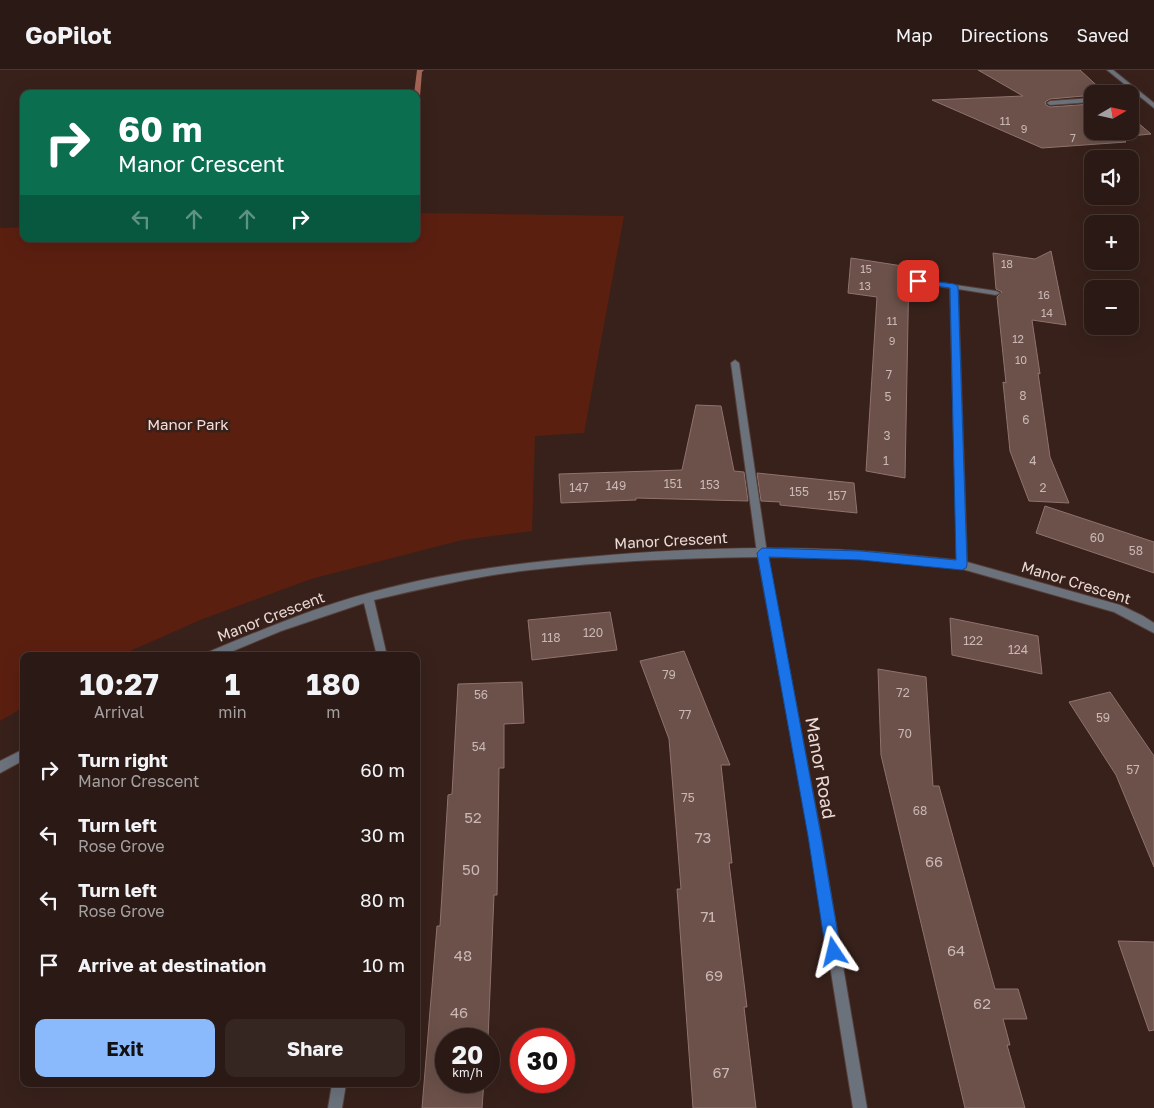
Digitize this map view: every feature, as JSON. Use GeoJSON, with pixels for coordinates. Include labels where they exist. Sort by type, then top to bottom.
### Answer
{"type":"FeatureCollection","features":[{"type":"Feature","properties":{"kind":"street"},"geometry":{"type":"LineString","coordinates":[[1110,70],[1154,106]]}},
{"type":"Feature","properties":{"kind":"street"},"geometry":{"type":"LineString","coordinates":[[1050,103],[1084,101]]}},
{"type":"Feature","properties":{"kind":"street"},"geometry":{"type":"LineString","coordinates":[[918,281],[996,293]]}},
{"type":"Feature","properties":{"kind":"street"},"geometry":{"type":"LineString","coordinates":[[954,286],[962,565]]}},
{"type":"Feature","properties":{"kind":"street","name":"Manor Road"},"geometry":{"type":"LineString","coordinates":[[734,363],[762,553],[814,836],[860,1108]]}},
{"type":"Feature","properties":{"kind":"street","name":"Manor Crescent"},"geometry":{"type":"LineString","coordinates":[[220,652],[278,628],[368,597],[448,579],[530,566],[659,555],[762,553],[861,555],[962,565],[1116,608],[1154,629]]}},
{"type":"Feature","properties":{"kind":"street"},"geometry":{"type":"LineString","coordinates":[[368,597],[381,652]]}},
{"type":"Feature","properties":{"kind":"street"},"geometry":{"type":"LineString","coordinates":[[0,767],[20,756]]}},
{"type":"Feature","properties":{"kind":"street"},"geometry":{"type":"LineString","coordinates":[[335,1108],[338,1087]]}},
{"type":"Feature","properties":{"kind":"green space","name":"Manor Park"},"geometry":{"type":"Polygon","coordinates":[[[420,213],[624,216],[584,433],[535,436],[532,531],[462,540],[311,579],[200,620],[128,652],[20,652],[20,709],[0,721],[0,228],[20,227],[20,242],[420,242],[420,213]]]}},
{"type":"Feature","properties":{"kind":"building"},"geometry":{"type":"Polygon","coordinates":[[[978,70],[1080,70],[1096,85],[1084,85],[1084,96],[1050,99],[1045,102],[1046,105],[1050,107],[1084,105],[1084,140],[1124,140],[1126,142],[1042,148],[932,100],[1023,96],[978,70]]]}},
{"type":"Feature","properties":{"kind":"building"},"geometry":{"type":"Polygon","coordinates":[[[1139,124],[1151,134],[1139,135],[1139,124]]]}},
{"type":"Feature","properties":{"kind":"building"},"geometry":{"type":"Polygon","coordinates":[[[1051,251],[1066,325],[1032,320],[1050,457],[1069,503],[1029,501],[1010,451],[1003,382],[1006,383],[997,297],[1002,292],[996,289],[993,253],[1035,259],[1051,251]]]}},
{"type":"Feature","properties":{"kind":"building"},"geometry":{"type":"Polygon","coordinates":[[[851,258],[909,267],[905,478],[866,471],[877,297],[848,293],[851,258]]]}},
{"type":"Feature","properties":{"kind":"building"},"geometry":{"type":"Polygon","coordinates":[[[696,405],[721,406],[734,471],[744,472],[748,501],[636,498],[636,500],[561,503],[559,474],[682,470],[696,405]]]}},
{"type":"Feature","properties":{"kind":"building"},"geometry":{"type":"Polygon","coordinates":[[[757,473],[854,483],[857,513],[780,505],[780,502],[761,501],[757,473]]]}},
{"type":"Feature","properties":{"kind":"building"},"geometry":{"type":"Polygon","coordinates":[[[1045,506],[1154,542],[1154,573],[1036,533],[1045,506]]]}},
{"type":"Feature","properties":{"kind":"building"},"geometry":{"type":"Polygon","coordinates":[[[610,612],[617,650],[532,660],[528,620],[610,612]]]}},
{"type":"Feature","properties":{"kind":"building"},"geometry":{"type":"Polygon","coordinates":[[[950,618],[1038,636],[1042,674],[952,655],[950,618]]]}},
{"type":"Feature","properties":{"kind":"building"},"geometry":{"type":"Polygon","coordinates":[[[684,651],[730,765],[721,765],[732,863],[729,863],[747,1007],[744,1007],[756,1108],[693,1108],[677,889],[681,889],[669,739],[640,661],[684,651]]]}},
{"type":"Feature","properties":{"kind":"building"},"geometry":{"type":"Polygon","coordinates":[[[878,669],[926,677],[933,786],[939,786],[995,989],[1018,989],[1027,1019],[1003,1019],[1010,1045],[1007,1045],[1025,1108],[965,1108],[881,755],[878,669]]]}},
{"type":"Feature","properties":{"kind":"building"},"geometry":{"type":"Polygon","coordinates":[[[522,682],[524,723],[504,724],[504,768],[499,768],[497,895],[494,895],[488,1028],[435,1028],[435,1093],[483,1093],[482,1108],[422,1108],[437,926],[440,926],[448,795],[452,794],[458,684],[522,682]]]}},
{"type":"Feature","properties":{"kind":"building"},"geometry":{"type":"Polygon","coordinates":[[[1110,692],[1154,756],[1154,867],[1116,775],[1069,702],[1110,692]]]}},
{"type":"Feature","properties":{"kind":"building"},"geometry":{"type":"Polygon","coordinates":[[[1118,941],[1154,942],[1154,1030],[1149,1031],[1118,941]]]}},
{"type":"Feature","properties":{"kind":"waterway"},"geometry":{"type":"LineString","coordinates":[[418,90],[419,71],[421,70]]}},
{"type":"Feature","properties":{"kind":"route"},"geometry":{"type":"LineString","coordinates":[[834,952],[762,553],[861,555],[962,565],[954,286],[918,281]]}}]}
